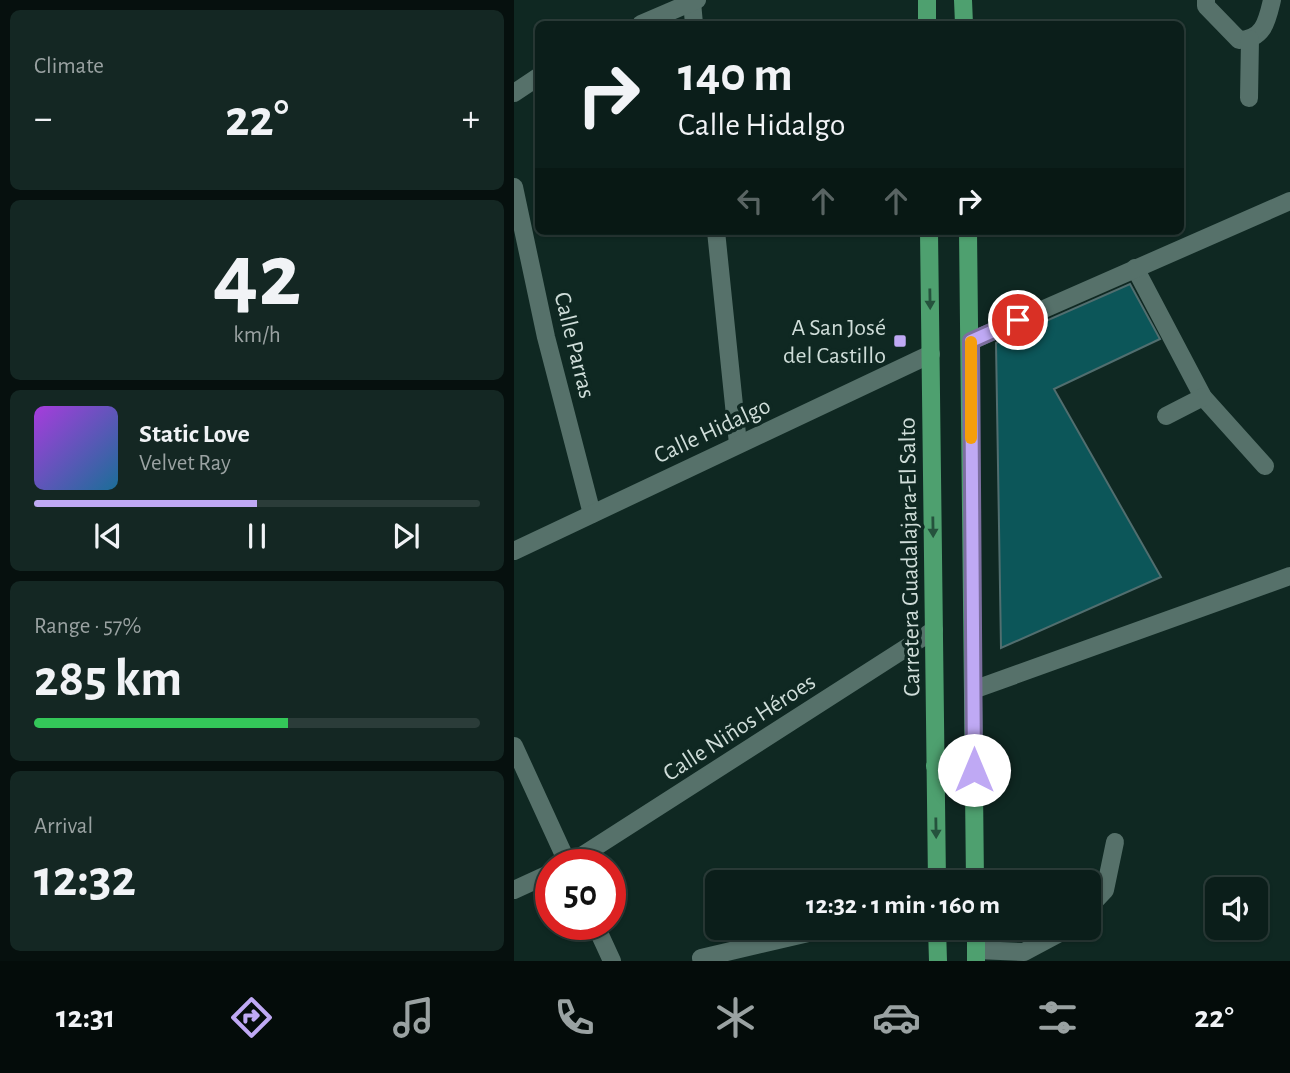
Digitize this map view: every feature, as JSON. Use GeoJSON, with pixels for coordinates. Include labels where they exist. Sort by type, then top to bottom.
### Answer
{"type":"FeatureCollection","features":[{"type":"Feature","properties":{"kind":"main road"},"geometry":{"type":"LineString","coordinates":[[927,0],[927,21]]}},
{"type":"Feature","properties":{"kind":"main road"},"geometry":{"type":"LineString","coordinates":[[963,0],[964,21]]}},
{"type":"Feature","properties":{"kind":"main road","name":"Carretera Guadalajara-El Salto"},"geometry":{"type":"LineString","coordinates":[[929,235],[937,870]]}},
{"type":"Feature","properties":{"kind":"main road"},"geometry":{"type":"LineString","coordinates":[[968,235],[975,870]]}},
{"type":"Feature","properties":{"kind":"main road"},"geometry":{"type":"LineString","coordinates":[[936,766],[974,770]]}},
{"type":"Feature","properties":{"kind":"main road"},"geometry":{"type":"LineString","coordinates":[[938,940],[938,961]]}},
{"type":"Feature","properties":{"kind":"street"},"geometry":{"type":"LineString","coordinates":[[1206,0],[1206,6],[1239,40],[1250,40],[1261,33],[1267,22],[1272,0]]}},
{"type":"Feature","properties":{"kind":"street"},"geometry":{"type":"LineString","coordinates":[[648,21],[695,1],[694,21]]}},
{"type":"Feature","properties":{"kind":"street"},"geometry":{"type":"LineString","coordinates":[[1249,98],[1250,40]]}},
{"type":"Feature","properties":{"kind":"street"},"geometry":{"type":"LineString","coordinates":[[514,93],[535,79]]}},
{"type":"Feature","properties":{"kind":"street","name":"Calle Parras"},"geometry":{"type":"LineString","coordinates":[[514,187],[546,337],[592,514]]}},
{"type":"Feature","properties":{"kind":"street"},"geometry":{"type":"LineString","coordinates":[[971,341],[1289,201]]}},
{"type":"Feature","properties":{"kind":"street"},"geometry":{"type":"LineString","coordinates":[[716,235],[738,444]]}},
{"type":"Feature","properties":{"kind":"street"},"geometry":{"type":"LineString","coordinates":[[1135,268],[1203,397],[1265,466]]}},
{"type":"Feature","properties":{"kind":"street","name":"Calle Hidalgo"},"geometry":{"type":"LineString","coordinates":[[514,551],[931,354]]}},
{"type":"Feature","properties":{"kind":"street"},"geometry":{"type":"LineString","coordinates":[[1166,416],[1203,397]]}},
{"type":"Feature","properties":{"kind":"street"},"geometry":{"type":"LineString","coordinates":[[974,690],[1289,576]]}},
{"type":"Feature","properties":{"kind":"street","name":"Calle Niños Héroes"},"geometry":{"type":"LineString","coordinates":[[592,849],[934,630]]}},
{"type":"Feature","properties":{"kind":"street"},"geometry":{"type":"LineString","coordinates":[[514,746],[562,849]]}},
{"type":"Feature","properties":{"kind":"street"},"geometry":{"type":"LineString","coordinates":[[1101,894],[1105,890],[1115,842]]}},
{"type":"Feature","properties":{"kind":"street"},"geometry":{"type":"LineString","coordinates":[[514,890],[535,880]]}},
{"type":"Feature","properties":{"kind":"street"},"geometry":{"type":"LineString","coordinates":[[602,940],[612,961]]}},
{"type":"Feature","properties":{"kind":"street"},"geometry":{"type":"LineString","coordinates":[[701,958],[778,940]]}},
{"type":"Feature","properties":{"kind":"street"},"geometry":{"type":"LineString","coordinates":[[976,956],[1024,952],[1046,940]]}},
{"type":"Feature","properties":{"kind":"building"},"geometry":{"type":"Polygon","coordinates":[[[1130,284],[1160,339],[1054,389],[1161,577],[1001,648],[996,343],[1130,284]]]}},
{"type":"Feature","properties":{"kind":"slow traffic"},"geometry":{"type":"LineString","coordinates":[[971,342],[971,438]]}},
{"type":"Feature","properties":{"kind":"place","name":"A San José del Castillo"},"geometry":{"type":"Point","coordinates":[900,341]}},
{"type":"Feature","properties":{"kind":"route"},"geometry":{"type":"LineString","coordinates":[[974,770],[971,341],[1018,320]]}}]}
